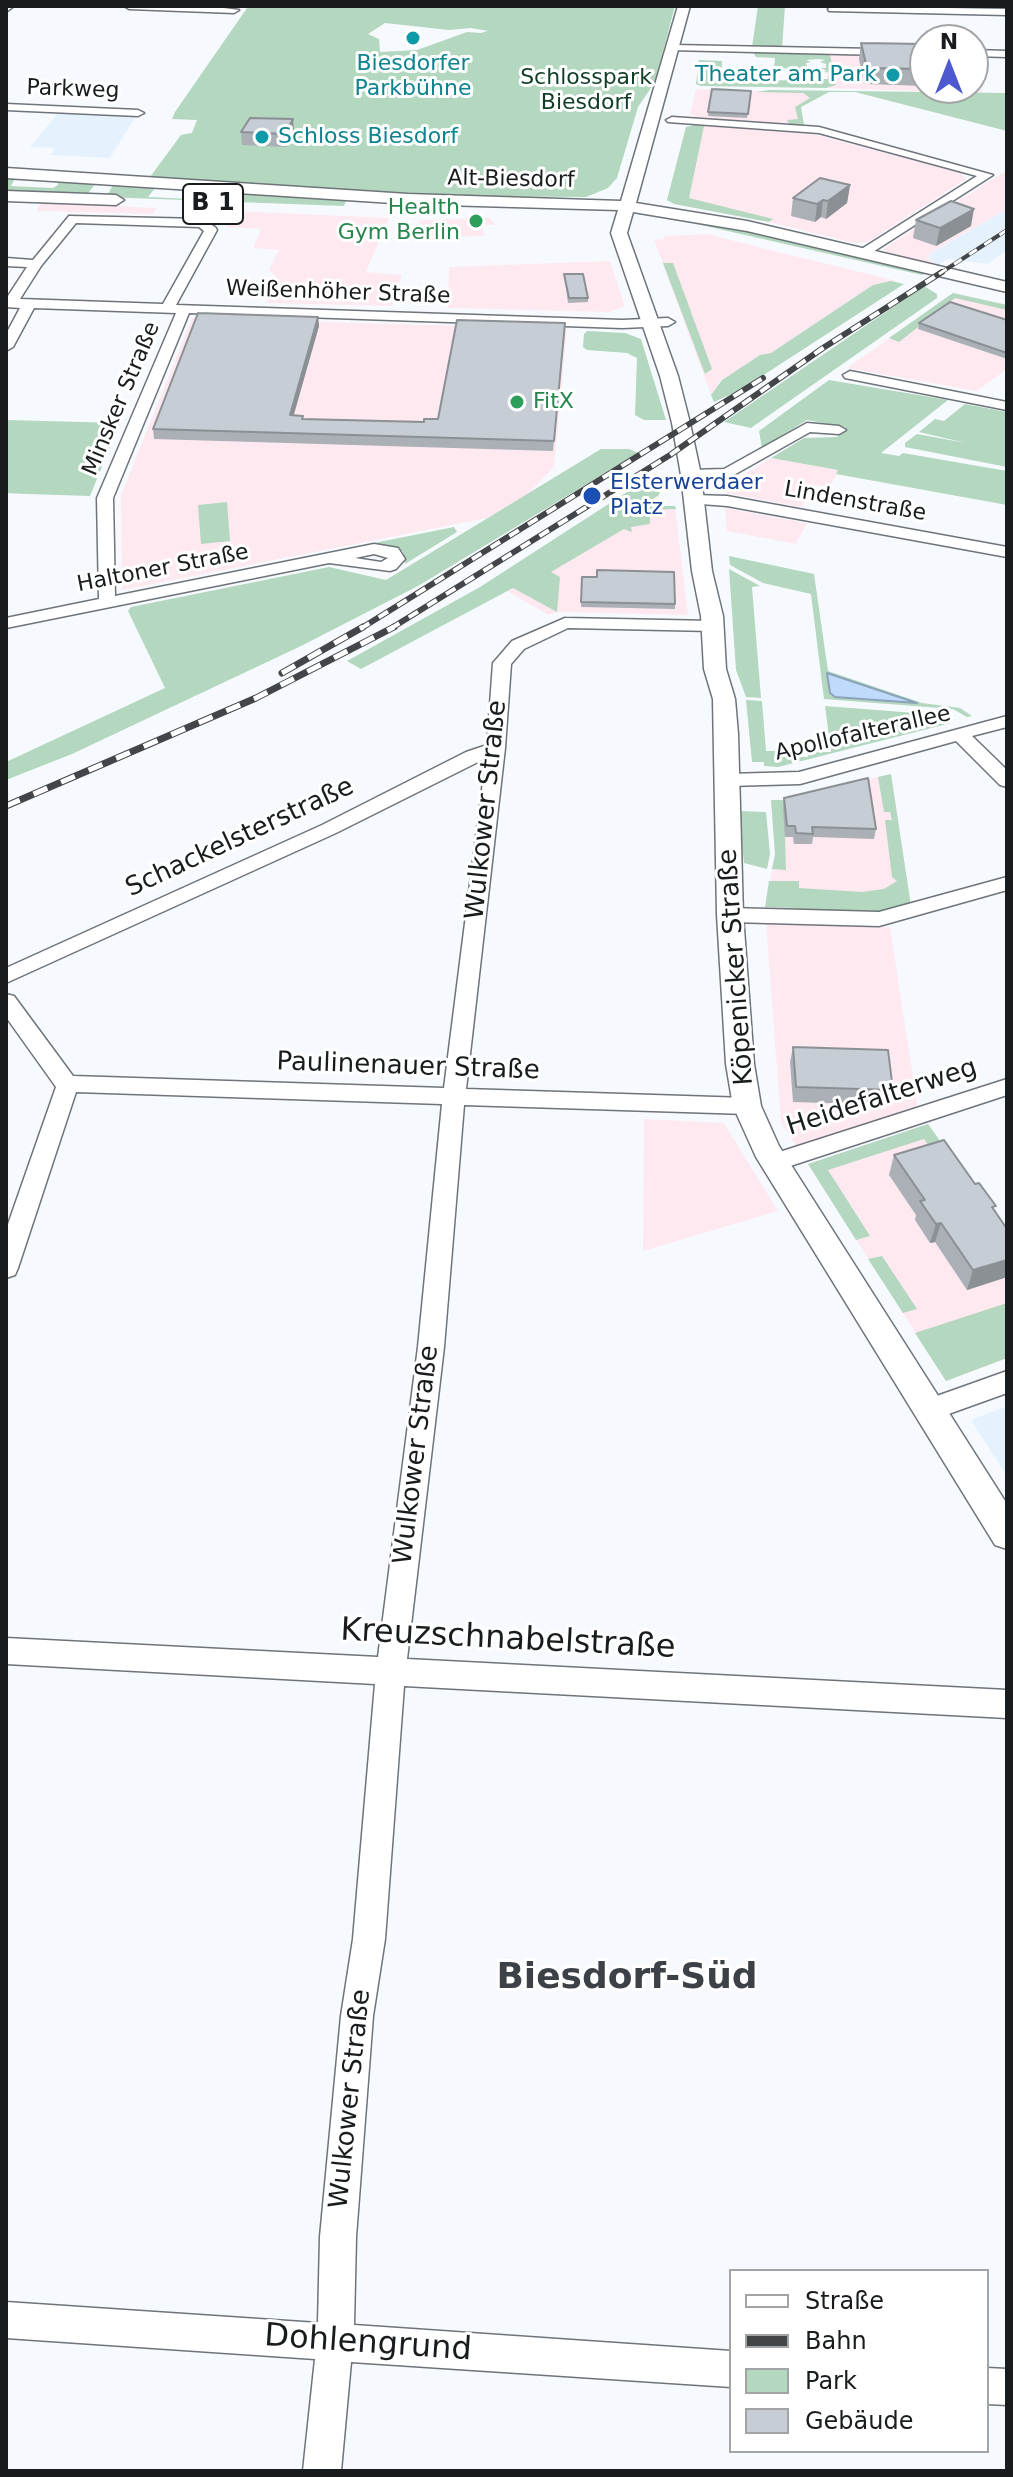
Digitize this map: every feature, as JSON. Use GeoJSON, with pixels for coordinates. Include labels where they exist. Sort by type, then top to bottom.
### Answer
{"type":"FeatureCollection","features":[{"type":"Feature","properties":{"kind":"main road"},"geometry":{"type":"LineString","coordinates":[[683,54],[684,6]]}},
{"type":"Feature","properties":{"kind":"main road"},"geometry":{"type":"LineString","coordinates":[[624,211],[658,102],[683,54],[697,6]]}},
{"type":"Feature","properties":{"kind":"main road"},"geometry":{"type":"LineString","coordinates":[[658,102],[666,118],[671,121]]}},
{"type":"Feature","properties":{"kind":"main road","name":"Alt-Biesdorf"},"geometry":{"type":"LineString","coordinates":[[6,173],[624,211]]}},
{"type":"Feature","properties":{"kind":"main road"},"geometry":{"type":"LineString","coordinates":[[6,196],[135,201]]}},
{"type":"Feature","properties":{"kind":"main road","name":"Alt-Biesdorf"},"geometry":{"type":"LineString","coordinates":[[233,205],[624,211],[647,207],[747,226],[1007,287]]}},
{"type":"Feature","properties":{"kind":"main road","name":"Alt-Biesdorf"},"geometry":{"type":"LineString","coordinates":[[647,207],[709,228],[1007,297]]}},
{"type":"Feature","properties":{"kind":"main road","name":"Köpenicker Straße"},"geometry":{"type":"LineString","coordinates":[[647,207],[639,243],[669,376],[703,469],[703,500],[715,561],[715,669],[725,703],[730,915],[741,1076],[747,1106],[775,1162],[1007,1534]]}},
{"type":"Feature","properties":{"kind":"main road","name":"Köpenicker Straße"},"geometry":{"type":"LineString","coordinates":[[624,211],[619,233],[659,323],[688,375]]}},
{"type":"Feature","properties":{"kind":"street"},"geometry":{"type":"LineString","coordinates":[[129,6],[234,10]]}},
{"type":"Feature","properties":{"kind":"street"},"geometry":{"type":"LineString","coordinates":[[836,22],[833,7],[1007,12]]}},
{"type":"Feature","properties":{"kind":"street"},"geometry":{"type":"LineString","coordinates":[[839,36],[842,51]]}},
{"type":"Feature","properties":{"kind":"street"},"geometry":{"type":"LineString","coordinates":[[683,54],[909,53]]}},
{"type":"Feature","properties":{"kind":"street","name":"Parkweg"},"geometry":{"type":"LineString","coordinates":[[6,107],[138,113]]}},
{"type":"Feature","properties":{"kind":"street"},"geometry":{"type":"LineString","coordinates":[[671,121],[819,130],[987,175],[865,253]]}},
{"type":"Feature","properties":{"kind":"street"},"geometry":{"type":"LineString","coordinates":[[8,304],[73,219],[202,223],[211,230],[167,309]]}},
{"type":"Feature","properties":{"kind":"street"},"geometry":{"type":"LineString","coordinates":[[6,262],[36,264]]}},
{"type":"Feature","properties":{"kind":"street","name":"Weißenhöher Straße"},"geometry":{"type":"LineString","coordinates":[[8,304],[659,323]]}},
{"type":"Feature","properties":{"kind":"street"},"geometry":{"type":"LineString","coordinates":[[6,347],[29,304]]}},
{"type":"Feature","properties":{"kind":"street","name":"Minsker Straße"},"geometry":{"type":"LineString","coordinates":[[109,602],[106,595],[105,498],[184,310]]}},
{"type":"Feature","properties":{"kind":"street"},"geometry":{"type":"LineString","coordinates":[[850,375],[993,396],[1007,406]]}},
{"type":"Feature","properties":{"kind":"street"},"geometry":{"type":"LineString","coordinates":[[703,469],[727,473],[807,427],[839,430]]}},
{"type":"Feature","properties":{"kind":"street","name":"Lindenstraße"},"geometry":{"type":"LineString","coordinates":[[703,500],[727,501],[1007,552]]}},
{"type":"Feature","properties":{"kind":"street","name":"Haltoner Straße"},"geometry":{"type":"LineString","coordinates":[[6,623],[329,558]]}},
{"type":"Feature","properties":{"kind":"street","name":"Wulkower Straße"},"geometry":{"type":"LineString","coordinates":[[322,2471],[335,2342],[338,2237],[357,2016],[369,1939],[391,1670],[431,1347],[454,1096],[496,748],[502,663],[512,649],[526,640],[565,623],[713,621]]}},
{"type":"Feature","properties":{"kind":"street","name":"Apollofalterallee"},"geometry":{"type":"LineString","coordinates":[[728,780],[800,778],[1007,721]]}},
{"type":"Feature","properties":{"kind":"street"},"geometry":{"type":"LineString","coordinates":[[961,736],[1007,781]]}},
{"type":"Feature","properties":{"kind":"street","name":"Schackelsterstraße"},"geometry":{"type":"LineString","coordinates":[[6,976],[329,829],[473,756],[496,748]]}},
{"type":"Feature","properties":{"kind":"street"},"geometry":{"type":"LineString","coordinates":[[730,915],[879,919],[1007,883]]}},
{"type":"Feature","properties":{"kind":"street"},"geometry":{"type":"LineString","coordinates":[[6,1001],[59,1078],[68,1084],[48,1135],[6,1268]]}},
{"type":"Feature","properties":{"kind":"street","name":"Paulinenauer Straße"},"geometry":{"type":"LineString","coordinates":[[68,1084],[717,1108],[747,1106]]}},
{"type":"Feature","properties":{"kind":"street","name":"Heidefalterweg"},"geometry":{"type":"LineString","coordinates":[[775,1162],[1007,1087]]}},
{"type":"Feature","properties":{"kind":"street"},"geometry":{"type":"LineString","coordinates":[[929,1410],[1007,1382]]}},
{"type":"Feature","properties":{"kind":"street","name":"Kreuzschnabelstraße"},"geometry":{"type":"LineString","coordinates":[[6,1651],[1007,1704]]}},
{"type":"Feature","properties":{"kind":"street","name":"Dohlengrund"},"geometry":{"type":"LineString","coordinates":[[6,2320],[729,2369]]}},
{"type":"Feature","properties":{"kind":"shaded area"},"geometry":{"type":"Polygon","coordinates":[[[830,53],[909,55],[909,91],[826,88],[830,53]]]}},
{"type":"Feature","properties":{"kind":"shaded area"},"geometry":{"type":"Polygon","coordinates":[[[696,89],[831,91],[801,107],[804,124],[697,118],[690,114],[696,89]]]}},
{"type":"Feature","properties":{"kind":"shaded area"},"geometry":{"type":"Polygon","coordinates":[[[58,113],[136,116],[110,158],[51,155],[55,148],[30,147],[58,113]]]}},
{"type":"Feature","properties":{"kind":"shaded area"},"geometry":{"type":"Polygon","coordinates":[[[695,125],[813,134],[961,173],[966,179],[868,242],[854,243],[667,200],[686,127],[695,125]]]}},
{"type":"Feature","properties":{"kind":"shaded area"},"geometry":{"type":"Polygon","coordinates":[[[1007,170],[1007,209],[930,253],[928,258],[938,265],[887,253],[883,249],[1007,170]]]}},
{"type":"Feature","properties":{"kind":"shaded area"},"geometry":{"type":"Polygon","coordinates":[[[42,202],[156,208],[153,214],[36,211],[42,202]]]}},
{"type":"Feature","properties":{"kind":"shaded area"},"geometry":{"type":"Polygon","coordinates":[[[1007,209],[1007,250],[988,264],[948,259],[938,265],[928,258],[931,253],[1007,209]]]}},
{"type":"Feature","properties":{"kind":"shaded area"},"geometry":{"type":"Polygon","coordinates":[[[235,211],[389,218],[366,272],[402,275],[392,306],[267,303],[276,276],[269,270],[279,250],[253,248],[261,229],[226,227],[235,211]]]}},
{"type":"Feature","properties":{"kind":"shaded area"},"geometry":{"type":"Polygon","coordinates":[[[490,218],[495,225],[483,225],[484,236],[414,238],[420,220],[490,218]]]}},
{"type":"Feature","properties":{"kind":"shaded area"},"geometry":{"type":"Polygon","coordinates":[[[707,234],[897,281],[873,285],[771,353],[760,355],[721,380],[711,395],[654,240],[665,239],[664,236],[707,234]]]}},
{"type":"Feature","properties":{"kind":"shaded area"},"geometry":{"type":"Polygon","coordinates":[[[610,261],[625,306],[610,312],[448,308],[449,267],[610,261]]]}},
{"type":"Feature","properties":{"kind":"shaded area"},"geometry":{"type":"Polygon","coordinates":[[[953,293],[1007,305],[1007,369],[977,391],[847,368],[953,293]]]}},
{"type":"Feature","properties":{"kind":"shaded area"},"geometry":{"type":"Polygon","coordinates":[[[192,318],[567,329],[554,467],[528,494],[487,518],[122,590],[121,495],[192,318]]]}},
{"type":"Feature","properties":{"kind":"shaded area"},"geometry":{"type":"Polygon","coordinates":[[[771,458],[839,470],[830,487],[813,485],[802,507],[726,493],[729,484],[771,458]]]}},
{"type":"Feature","properties":{"kind":"shaded area"},"geometry":{"type":"Polygon","coordinates":[[[655,506],[675,506],[688,615],[557,612],[548,615],[507,591],[655,506]]]}},
{"type":"Feature","properties":{"kind":"shaded area"},"geometry":{"type":"Polygon","coordinates":[[[725,508],[807,523],[796,544],[727,531],[725,508]]]}},
{"type":"Feature","properties":{"kind":"shaded area"},"geometry":{"type":"Polygon","coordinates":[[[891,774],[911,906],[885,914],[765,911],[775,854],[771,800],[783,800],[891,774]]]}},
{"type":"Feature","properties":{"kind":"shaded area"},"geometry":{"type":"Polygon","coordinates":[[[766,923],[890,927],[918,1110],[798,1148],[781,1123],[766,923]]]}},
{"type":"Feature","properties":{"kind":"shaded area"},"geometry":{"type":"Polygon","coordinates":[[[644,1119],[724,1123],[778,1211],[643,1251],[644,1119]]]}},
{"type":"Feature","properties":{"kind":"shaded area"},"geometry":{"type":"Polygon","coordinates":[[[928,1124],[1007,1235],[1007,1358],[946,1381],[808,1164],[928,1124]]]}},
{"type":"Feature","properties":{"kind":"shaded area"},"geometry":{"type":"Polygon","coordinates":[[[1007,1406],[1007,1476],[971,1420],[1007,1406]]]}},
{"type":"Feature","properties":{"kind":"green space","name":"Schlosspark Biesdorf"},"geometry":{"type":"Polygon","coordinates":[[[163,6],[675,6],[655,82],[638,107],[617,178],[608,188],[586,197],[448,196],[150,177],[181,135],[192,133],[197,120],[172,119],[175,112],[247,8],[163,6]],[[385,23],[368,34],[379,39],[380,52],[417,50],[467,32],[488,31],[471,28],[449,30],[385,23]]]}},
{"type":"Feature","properties":{"kind":"green space"},"geometry":{"type":"Polygon","coordinates":[[[758,6],[785,6],[782,48],[752,47],[758,6]]]}},
{"type":"Feature","properties":{"kind":"green space"},"geometry":{"type":"Polygon","coordinates":[[[753,52],[830,55],[834,73],[823,72],[827,71],[821,68],[826,68],[826,64],[820,62],[825,60],[806,60],[811,62],[806,63],[807,67],[813,69],[774,68],[775,58],[756,57],[753,52]]]}},
{"type":"Feature","properties":{"kind":"green space"},"geometry":{"type":"Polygon","coordinates":[[[699,60],[722,61],[721,82],[828,79],[828,75],[834,75],[836,85],[826,88],[701,86],[696,84],[699,60]]]}},
{"type":"Feature","properties":{"kind":"green space"},"geometry":{"type":"Polygon","coordinates":[[[756,92],[909,92],[909,104],[989,104],[989,93],[1007,93],[1007,131],[855,92],[829,92],[801,107],[804,125],[868,141],[790,125],[787,120],[798,119],[795,107],[810,98],[803,93],[756,92]]]}},
{"type":"Feature","properties":{"kind":"green space"},"geometry":{"type":"Polygon","coordinates":[[[704,126],[689,198],[773,219],[769,222],[674,204],[667,200],[686,127],[704,126]]]}},
{"type":"Feature","properties":{"kind":"green space"},"geometry":{"type":"Polygon","coordinates":[[[6,175],[16,177],[11,186],[53,188],[58,185],[58,180],[96,183],[86,196],[6,193],[6,175]]]}},
{"type":"Feature","properties":{"kind":"green space"},"geometry":{"type":"Polygon","coordinates":[[[113,185],[156,187],[148,197],[213,200],[218,190],[347,197],[344,206],[104,197],[101,194],[108,194],[113,185]]]}},
{"type":"Feature","properties":{"kind":"green space"},"geometry":{"type":"Polygon","coordinates":[[[670,218],[732,228],[927,272],[922,275],[670,218]]]}},
{"type":"Feature","properties":{"kind":"green space"},"geometry":{"type":"Polygon","coordinates":[[[663,263],[673,263],[712,369],[705,374],[663,263]]]}},
{"type":"Feature","properties":{"kind":"green space"},"geometry":{"type":"Polygon","coordinates":[[[891,281],[904,284],[742,389],[714,402],[711,395],[722,380],[760,355],[771,353],[873,285],[891,281]]]}},
{"type":"Feature","properties":{"kind":"green space"},"geometry":{"type":"Polygon","coordinates":[[[924,286],[937,294],[937,298],[751,428],[724,422],[924,286]]]}},
{"type":"Feature","properties":{"kind":"green space"},"geometry":{"type":"Polygon","coordinates":[[[953,293],[1007,305],[1007,310],[955,298],[899,342],[889,338],[953,293]]]}},
{"type":"Feature","properties":{"kind":"green space"},"geometry":{"type":"Polygon","coordinates":[[[587,331],[625,333],[641,339],[666,420],[644,420],[635,415],[637,358],[627,353],[587,350],[583,347],[587,331]]]}},
{"type":"Feature","properties":{"kind":"green space"},"geometry":{"type":"Polygon","coordinates":[[[829,380],[948,400],[881,453],[899,456],[903,453],[1007,471],[1007,505],[836,474],[838,470],[771,458],[804,438],[837,437],[845,427],[807,420],[762,448],[759,431],[829,380]]]}},
{"type":"Feature","properties":{"kind":"green space"},"geometry":{"type":"Polygon","coordinates":[[[965,404],[1007,412],[1007,467],[905,447],[905,443],[917,434],[966,443],[919,432],[935,419],[944,421],[965,404]]]}},
{"type":"Feature","properties":{"kind":"green space"},"geometry":{"type":"Polygon","coordinates":[[[6,420],[120,423],[90,496],[6,493],[6,420]]]}},
{"type":"Feature","properties":{"kind":"green space"},"geometry":{"type":"Polygon","coordinates":[[[601,449],[629,449],[638,453],[418,586],[301,646],[72,754],[6,780],[6,762],[165,688],[128,611],[131,607],[329,567],[386,580],[601,449]]]}},
{"type":"Feature","properties":{"kind":"green space"},"geometry":{"type":"Polygon","coordinates":[[[655,474],[662,482],[659,495],[643,506],[675,506],[676,509],[650,510],[650,524],[631,527],[632,532],[624,529],[551,572],[560,577],[557,612],[513,588],[361,669],[347,661],[480,587],[655,474]]]}},
{"type":"Feature","properties":{"kind":"green space"},"geometry":{"type":"Polygon","coordinates":[[[227,502],[230,541],[201,544],[198,505],[227,502]]]}},
{"type":"Feature","properties":{"kind":"green space"},"geometry":{"type":"Polygon","coordinates":[[[454,527],[457,532],[405,564],[403,552],[395,547],[359,546],[454,527]]]}},
{"type":"Feature","properties":{"kind":"green space"},"geometry":{"type":"Polygon","coordinates":[[[729,556],[814,574],[828,671],[922,703],[960,708],[972,716],[967,717],[953,709],[824,699],[811,594],[763,583],[730,565],[729,556]]]}},
{"type":"Feature","properties":{"kind":"green space"},"geometry":{"type":"Polygon","coordinates":[[[729,569],[760,586],[752,587],[761,698],[746,697],[736,670],[729,569]]]}},
{"type":"Feature","properties":{"kind":"green space"},"geometry":{"type":"Polygon","coordinates":[[[746,700],[762,701],[766,751],[778,751],[779,757],[808,757],[808,752],[831,752],[825,706],[941,715],[951,723],[778,767],[764,766],[764,762],[752,762],[746,700]]]}},
{"type":"Feature","properties":{"kind":"green space"},"geometry":{"type":"Polygon","coordinates":[[[891,774],[911,906],[885,914],[765,907],[769,881],[799,881],[799,888],[862,892],[884,889],[897,881],[892,877],[885,820],[892,820],[890,812],[884,812],[878,777],[891,774]]]}},
{"type":"Feature","properties":{"kind":"green space"},"geometry":{"type":"Polygon","coordinates":[[[865,780],[785,837],[786,870],[772,869],[775,854],[771,800],[783,800],[865,780]]]}},
{"type":"Feature","properties":{"kind":"green space"},"geometry":{"type":"Polygon","coordinates":[[[738,811],[766,812],[770,854],[767,869],[744,863],[738,811]]]}},
{"type":"Feature","properties":{"kind":"green space"},"geometry":{"type":"Polygon","coordinates":[[[928,1124],[1007,1235],[969,1204],[924,1139],[828,1170],[870,1236],[856,1240],[808,1164],[928,1124]]]}},
{"type":"Feature","properties":{"kind":"green space"},"geometry":{"type":"Polygon","coordinates":[[[882,1256],[917,1309],[903,1313],[868,1259],[882,1256]]]}},
{"type":"Feature","properties":{"kind":"green space"},"geometry":{"type":"Polygon","coordinates":[[[1007,1303],[1007,1358],[946,1381],[915,1333],[1007,1303]]]}},
{"type":"Feature","properties":{"kind":"water"},"geometry":{"type":"Polygon","coordinates":[[[827,673],[917,703],[835,697],[830,693],[827,673]]]}},
{"type":"Feature","properties":{"kind":"building"},"geometry":{"type":"Polygon","coordinates":[[[861,43],[909,44],[909,69],[867,68],[861,43]]]}},
{"type":"Feature","properties":{"kind":"building"},"geometry":{"type":"Polygon","coordinates":[[[712,89],[751,91],[748,114],[708,112],[712,89]]]}},
{"type":"Feature","properties":{"kind":"building"},"geometry":{"type":"Polygon","coordinates":[[[250,118],[293,119],[285,134],[241,132],[250,118]]]}},
{"type":"Feature","properties":{"kind":"building"},"geometry":{"type":"Polygon","coordinates":[[[820,178],[850,185],[828,201],[817,204],[793,198],[820,178]]]}},
{"type":"Feature","properties":{"kind":"building"},"geometry":{"type":"Polygon","coordinates":[[[951,201],[974,209],[940,228],[916,220],[951,201]]]}},
{"type":"Feature","properties":{"kind":"building"},"geometry":{"type":"Polygon","coordinates":[[[564,274],[583,274],[588,298],[569,298],[564,274]]]}},
{"type":"Feature","properties":{"kind":"building"},"geometry":{"type":"Polygon","coordinates":[[[950,302],[1007,320],[1007,353],[919,323],[950,302]]]}},
{"type":"Feature","properties":{"kind":"building"},"geometry":{"type":"Polygon","coordinates":[[[198,313],[318,317],[290,415],[303,416],[302,419],[424,422],[424,419],[438,419],[457,320],[565,323],[554,441],[153,429],[198,313]]]}},
{"type":"Feature","properties":{"kind":"building"},"geometry":{"type":"Polygon","coordinates":[[[597,570],[674,572],[675,604],[581,602],[582,577],[597,577],[597,570]]]}},
{"type":"Feature","properties":{"kind":"building"},"geometry":{"type":"Polygon","coordinates":[[[868,778],[876,829],[812,827],[813,834],[796,833],[795,826],[787,826],[784,798],[868,778]]]}},
{"type":"Feature","properties":{"kind":"building"},"geometry":{"type":"Polygon","coordinates":[[[793,1047],[888,1050],[893,1090],[796,1087],[793,1047]]]}},
{"type":"Feature","properties":{"kind":"building"},"geometry":{"type":"Polygon","coordinates":[[[944,1140],[975,1184],[979,1183],[996,1206],[992,1207],[1007,1229],[1007,1260],[973,1270],[941,1223],[936,1224],[920,1201],[925,1200],[894,1155],[944,1140]]]}},
{"type":"Feature","properties":{"kind":"railway"},"geometry":{"type":"LineString","coordinates":[[939,274],[1007,230]]}},
{"type":"Feature","properties":{"kind":"railway"},"geometry":{"type":"LineString","coordinates":[[390,629],[670,455],[823,348],[942,272]]}},
{"type":"Feature","properties":{"kind":"railway"},"geometry":{"type":"LineString","coordinates":[[360,629],[763,378]]}},
{"type":"Feature","properties":{"kind":"railway"},"geometry":{"type":"LineString","coordinates":[[282,673],[363,627]]}},
{"type":"Feature","properties":{"kind":"railway"},"geometry":{"type":"LineString","coordinates":[[6,806],[256,698],[394,627]]}},
{"type":"Feature","properties":{"kind":"place","name":"Biesdorfer Parkbühne"},"geometry":{"type":"Point","coordinates":[413,38]}},
{"type":"Feature","properties":{"kind":"place","name":"Theater am Park"},"geometry":{"type":"Point","coordinates":[893,75]}},
{"type":"Feature","properties":{"kind":"place","name":"Schloss Biesdorf"},"geometry":{"type":"Point","coordinates":[262,137]}},
{"type":"Feature","properties":{"kind":"place","name":"Health Gym Berlin"},"geometry":{"type":"Point","coordinates":[476,221]}},
{"type":"Feature","properties":{"kind":"place","name":"FitX"},"geometry":{"type":"Point","coordinates":[517,402]}},
{"type":"Feature","properties":{"kind":"place","name":"Elsterwerdaer Platz"},"geometry":{"type":"Point","coordinates":[592,496]}},
{"type":"Feature","properties":{"kind":"district","name":"Biesdorf-Süd"},"geometry":{"type":"Point","coordinates":[627,1979]}}]}
